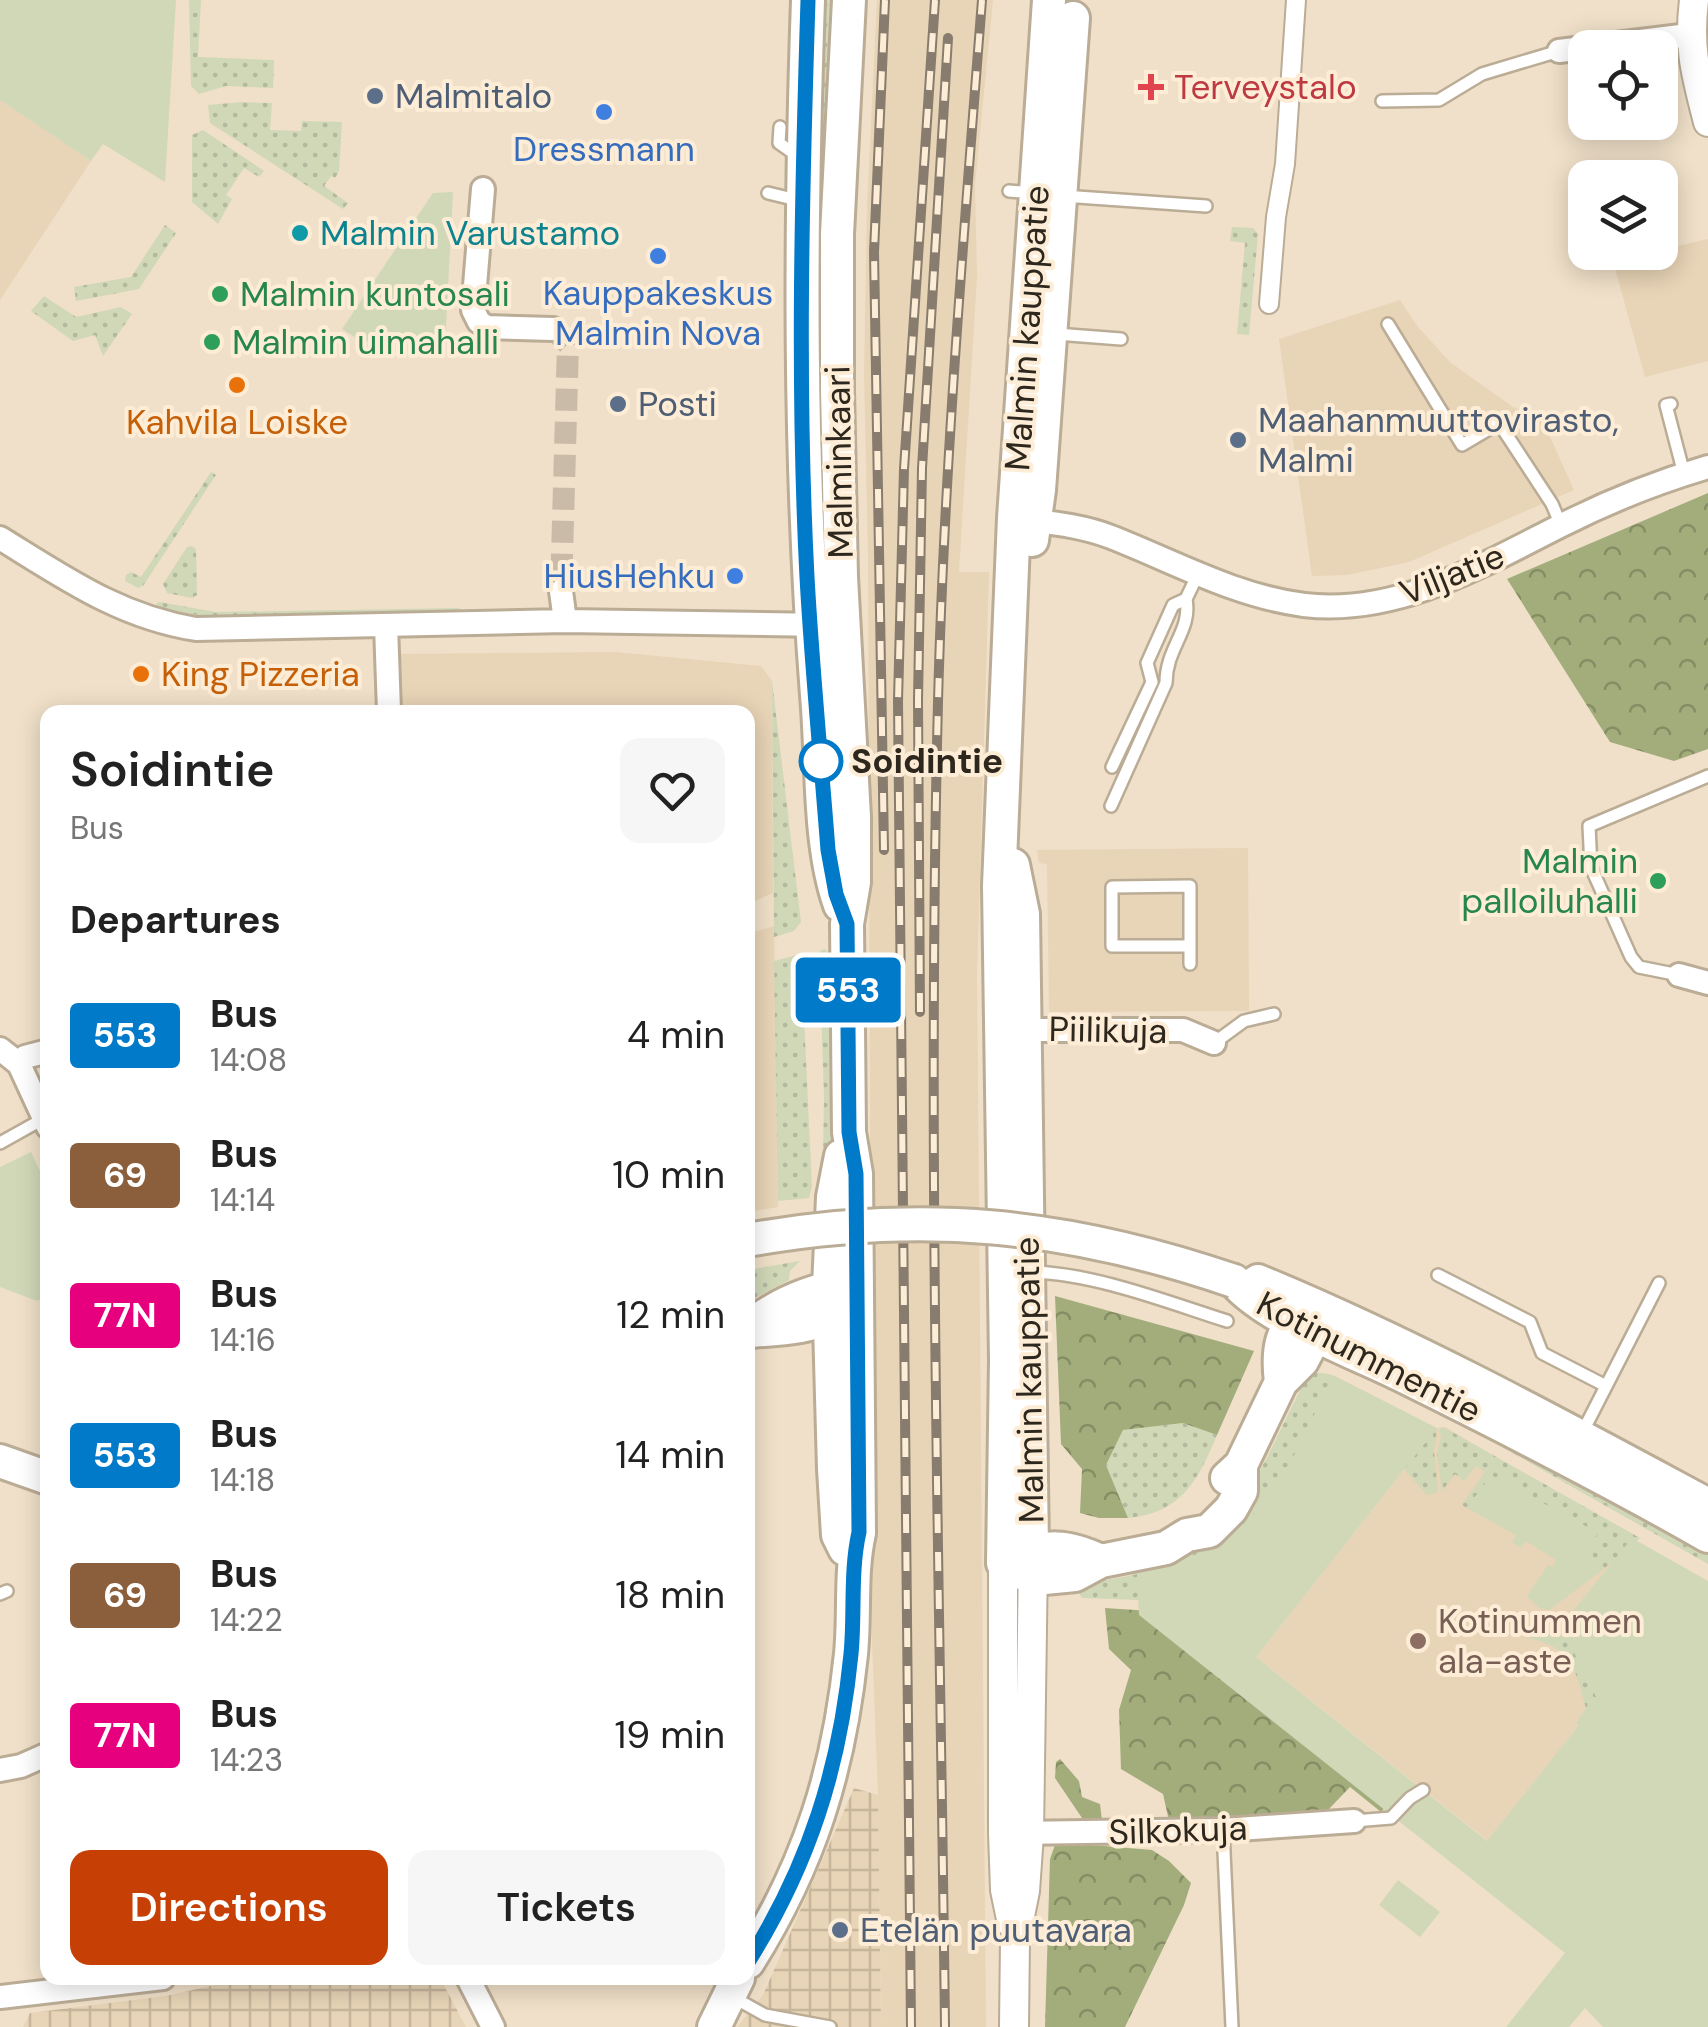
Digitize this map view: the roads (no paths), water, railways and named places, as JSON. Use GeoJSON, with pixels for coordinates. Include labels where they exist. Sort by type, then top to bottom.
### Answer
{"type":"FeatureCollection","features":[{"type":"Feature","properties":{"kind":"main road","name":"Malminkaari"},"geometry":{"type":"LineString","coordinates":[[755,1949],[796,1876],[820,1816],[836,1756],[852,1648],[852,1563],[838,1535],[836,1171],[849,1132],[847,924],[854,882],[854,817],[837,390],[819,218],[802,160],[808,0]]}},
{"type":"Feature","properties":{"kind":"main road","name":"Malminkaari"},"geometry":{"type":"LineString","coordinates":[[847,924],[836,894],[828,850],[811,624],[802,392],[819,218],[849,0]]}},
{"type":"Feature","properties":{"kind":"main road","name":"Malmin kauppatie"},"geometry":{"type":"LineString","coordinates":[[1023,1564],[1012,1030],[998,886],[1004,821],[1008,657],[1024,520],[1037,333],[1034,193],[1061,9]]}},
{"type":"Feature","properties":{"kind":"main road","name":"Kotinummentie"},"geometry":{"type":"LineString","coordinates":[[755,1239],[869,1224],[972,1224],[1110,1244],[1162,1256],[1240,1294],[1307,1319],[1573,1448],[1708,1506]]}},
{"type":"Feature","properties":{"kind":"main road"},"geometry":{"type":"LineString","coordinates":[[755,1324],[780,1304],[838,1304]]}},
{"type":"Feature","properties":{"kind":"main road"},"geometry":{"type":"LineString","coordinates":[[1023,1564],[1073,1548],[1101,1561],[1166,1548],[1187,1535],[1208,1531],[1241,1491],[1241,1466],[1281,1382],[1302,1361],[1307,1319]]}},
{"type":"Feature","properties":{"kind":"main road"},"geometry":{"type":"LineString","coordinates":[[0,1447],[40,1454]]}},
{"type":"Feature","properties":{"kind":"main road","name":"Kotinummentie"},"geometry":{"type":"LineString","coordinates":[[1573,1448],[1708,1536]]}},
{"type":"Feature","properties":{"kind":"main road"},"geometry":{"type":"LineString","coordinates":[[0,1461],[40,1475]]}},
{"type":"Feature","properties":{"kind":"main road"},"geometry":{"type":"LineString","coordinates":[[696,2027],[732,1986]]}},
{"type":"Feature","properties":{"kind":"main road"},"geometry":{"type":"LineString","coordinates":[[714,2027],[732,1986]]}},
{"type":"Feature","properties":{"kind":"street"},"geometry":{"type":"LineString","coordinates":[[1269,304],[1285,164],[1296,0]]}},
{"type":"Feature","properties":{"kind":"street"},"geometry":{"type":"LineString","coordinates":[[1694,0],[1689,35],[1708,122]]}},
{"type":"Feature","properties":{"kind":"street"},"geometry":{"type":"LineString","coordinates":[[1559,51],[1689,35]]}},
{"type":"Feature","properties":{"kind":"street"},"geometry":{"type":"LineString","coordinates":[[482,189],[473,310],[476,318],[487,326],[553,329]]}},
{"type":"Feature","properties":{"kind":"street","name":"Viljatie"},"geometry":{"type":"LineString","coordinates":[[1024,520],[1073,526],[1108,536],[1266,598],[1335,608],[1418,593],[1561,525],[1708,467]]}},
{"type":"Feature","properties":{"kind":"street"},"geometry":{"type":"LineString","coordinates":[[0,538],[103,601],[162,624],[232,630],[566,621],[844,625]]}},
{"type":"Feature","properties":{"kind":"street"},"geometry":{"type":"LineString","coordinates":[[561,591],[566,621]]}},
{"type":"Feature","properties":{"kind":"street"},"geometry":{"type":"LineString","coordinates":[[386,626],[389,705]]}},
{"type":"Feature","properties":{"kind":"street"},"geometry":{"type":"LineString","coordinates":[[1679,975],[1708,984]]}},
{"type":"Feature","properties":{"kind":"street","name":"Piilikuja"},"geometry":{"type":"LineString","coordinates":[[1012,1030],[1187,1024],[1214,1044]]}},
{"type":"Feature","properties":{"kind":"street"},"geometry":{"type":"LineString","coordinates":[[0,1049],[19,1064],[40,1112]]}},
{"type":"Feature","properties":{"kind":"street"},"geometry":{"type":"LineString","coordinates":[[19,1064],[25,1057],[40,1053]]}},
{"type":"Feature","properties":{"kind":"street","name":"Malmin kauppatie"},"geometry":{"type":"LineString","coordinates":[[1014,2027],[1015,1940],[1005,1890],[1016,1833],[1023,1564]]}},
{"type":"Feature","properties":{"kind":"street"},"geometry":{"type":"LineString","coordinates":[[0,1770],[40,1758]]}},
{"type":"Feature","properties":{"kind":"street","name":"Silkokuja"},"geometry":{"type":"LineString","coordinates":[[1016,1833],[1223,1830],[1354,1821]]}},
{"type":"Feature","properties":{"kind":"street"},"geometry":{"type":"LineString","coordinates":[[0,1997],[102,1985]]}},
{"type":"Feature","properties":{"kind":"street"},"geometry":{"type":"LineString","coordinates":[[472,1985],[493,2027]]}},
{"type":"Feature","properties":{"kind":"lane"},"geometry":{"type":"LineString","coordinates":[[1382,102],[1439,100],[1482,74],[1559,51]]}},
{"type":"Feature","properties":{"kind":"lane"},"geometry":{"type":"LineString","coordinates":[[780,127],[779,143],[802,160]]}},
{"type":"Feature","properties":{"kind":"lane"},"geometry":{"type":"LineString","coordinates":[[768,193],[819,218]]}},
{"type":"Feature","properties":{"kind":"lane"},"geometry":{"type":"LineString","coordinates":[[1034,193],[1206,206]]}},
{"type":"Feature","properties":{"kind":"lane"},"geometry":{"type":"LineString","coordinates":[[1388,324],[1462,445],[1499,424],[1552,504],[1561,525]]}},
{"type":"Feature","properties":{"kind":"lane"},"geometry":{"type":"LineString","coordinates":[[1037,333],[1121,339]]}},
{"type":"Feature","properties":{"kind":"lane"},"geometry":{"type":"LineString","coordinates":[[1671,404],[1666,405],[1684,474]]}},
{"type":"Feature","properties":{"kind":"lane"},"geometry":{"type":"LineString","coordinates":[[1112,767],[1152,682],[1147,663],[1174,606],[1186,599],[1198,574]]}},
{"type":"Feature","properties":{"kind":"lane"},"geometry":{"type":"LineString","coordinates":[[1111,806],[1166,683],[1166,663],[1189,615],[1186,599]]}},
{"type":"Feature","properties":{"kind":"lane"},"geometry":{"type":"LineString","coordinates":[[1679,975],[1639,967],[1631,957],[1590,868],[1589,826],[1708,776]]}},
{"type":"Feature","properties":{"kind":"lane"},"geometry":{"type":"LineString","coordinates":[[1190,946],[1112,946],[1112,887],[1190,886],[1190,946],[1190,964]]}},
{"type":"Feature","properties":{"kind":"lane"},"geometry":{"type":"LineString","coordinates":[[1214,1044],[1244,1021],[1274,1014]]}},
{"type":"Feature","properties":{"kind":"lane"},"geometry":{"type":"LineString","coordinates":[[0,1142],[40,1125]]}},
{"type":"Feature","properties":{"kind":"lane"},"geometry":{"type":"LineString","coordinates":[[1015,1272],[1057,1273],[1158,1299],[1240,1294]]}},
{"type":"Feature","properties":{"kind":"lane"},"geometry":{"type":"LineString","coordinates":[[1438,1274],[1530,1322],[1542,1353],[1606,1386]]}},
{"type":"Feature","properties":{"kind":"lane"},"geometry":{"type":"LineString","coordinates":[[1573,1448],[1659,1284]]}},
{"type":"Feature","properties":{"kind":"lane"},"geometry":{"type":"LineString","coordinates":[[1354,1821],[1391,1818],[1423,1790]]}},
{"type":"Feature","properties":{"kind":"lane"},"geometry":{"type":"LineString","coordinates":[[1223,1830],[1232,2027]]}},
{"type":"Feature","properties":{"kind":"lane"},"geometry":{"type":"LineString","coordinates":[[732,1986],[765,2015],[830,2027]]}},
{"type":"Feature","properties":{"kind":"tunnel"},"geometry":{"type":"LineString","coordinates":[[553,329],[568,344],[561,591]]}},
{"type":"Feature","properties":{"kind":"railway"},"geometry":{"type":"LineString","coordinates":[[884,850],[874,252],[885,0]]}},
{"type":"Feature","properties":{"kind":"railway"},"geometry":{"type":"LineString","coordinates":[[911,2027],[898,701],[904,469],[935,0]]}},
{"type":"Feature","properties":{"kind":"railway"},"geometry":{"type":"LineString","coordinates":[[945,2027],[934,1198],[938,702],[945,526],[982,0]]}},
{"type":"Feature","properties":{"kind":"railway"},"geometry":{"type":"LineString","coordinates":[[920,1012],[918,700],[922,468],[948,38]]}},
{"type":"Feature","properties":{"kind":"place","name":"Terveystalo"},"geometry":{"type":"Point","coordinates":[1151,87]}},
{"type":"Feature","properties":{"kind":"place","name":"Malmitalo"},"geometry":{"type":"Point","coordinates":[375,96]}},
{"type":"Feature","properties":{"kind":"place","name":"Dressmann"},"geometry":{"type":"Point","coordinates":[604,112]}},
{"type":"Feature","properties":{"kind":"place","name":"Malmin Varustamo"},"geometry":{"type":"Point","coordinates":[300,233]}},
{"type":"Feature","properties":{"kind":"place","name":"Kauppakeskus Malmin Nova"},"geometry":{"type":"Point","coordinates":[658,256]}},
{"type":"Feature","properties":{"kind":"place","name":"Malmin kuntosali"},"geometry":{"type":"Point","coordinates":[220,294]}},
{"type":"Feature","properties":{"kind":"place","name":"Malmin uimahalli"},"geometry":{"type":"Point","coordinates":[212,342]}},
{"type":"Feature","properties":{"kind":"place","name":"Kahvila Loiske"},"geometry":{"type":"Point","coordinates":[237,385]}},
{"type":"Feature","properties":{"kind":"place","name":"Posti"},"geometry":{"type":"Point","coordinates":[618,404]}},
{"type":"Feature","properties":{"kind":"place","name":"Maahanmuuttovirasto, Malmi"},"geometry":{"type":"Point","coordinates":[1238,440]}},
{"type":"Feature","properties":{"kind":"place","name":"HiusHehku"},"geometry":{"type":"Point","coordinates":[735,576]}},
{"type":"Feature","properties":{"kind":"place","name":"King Pizzeria"},"geometry":{"type":"Point","coordinates":[141,674]}},
{"type":"Feature","properties":{"kind":"place","name":"Soidintie"},"geometry":{"type":"Point","coordinates":[821,761]}},
{"type":"Feature","properties":{"kind":"place","name":"Malmin palloiluhalli"},"geometry":{"type":"Point","coordinates":[1658,881]}},
{"type":"Feature","properties":{"kind":"place","name":"Kotinummen ala-aste"},"geometry":{"type":"Point","coordinates":[1418,1641]}},
{"type":"Feature","properties":{"kind":"place","name":"Etelän puutavara"},"geometry":{"type":"Point","coordinates":[840,1930]}}]}
